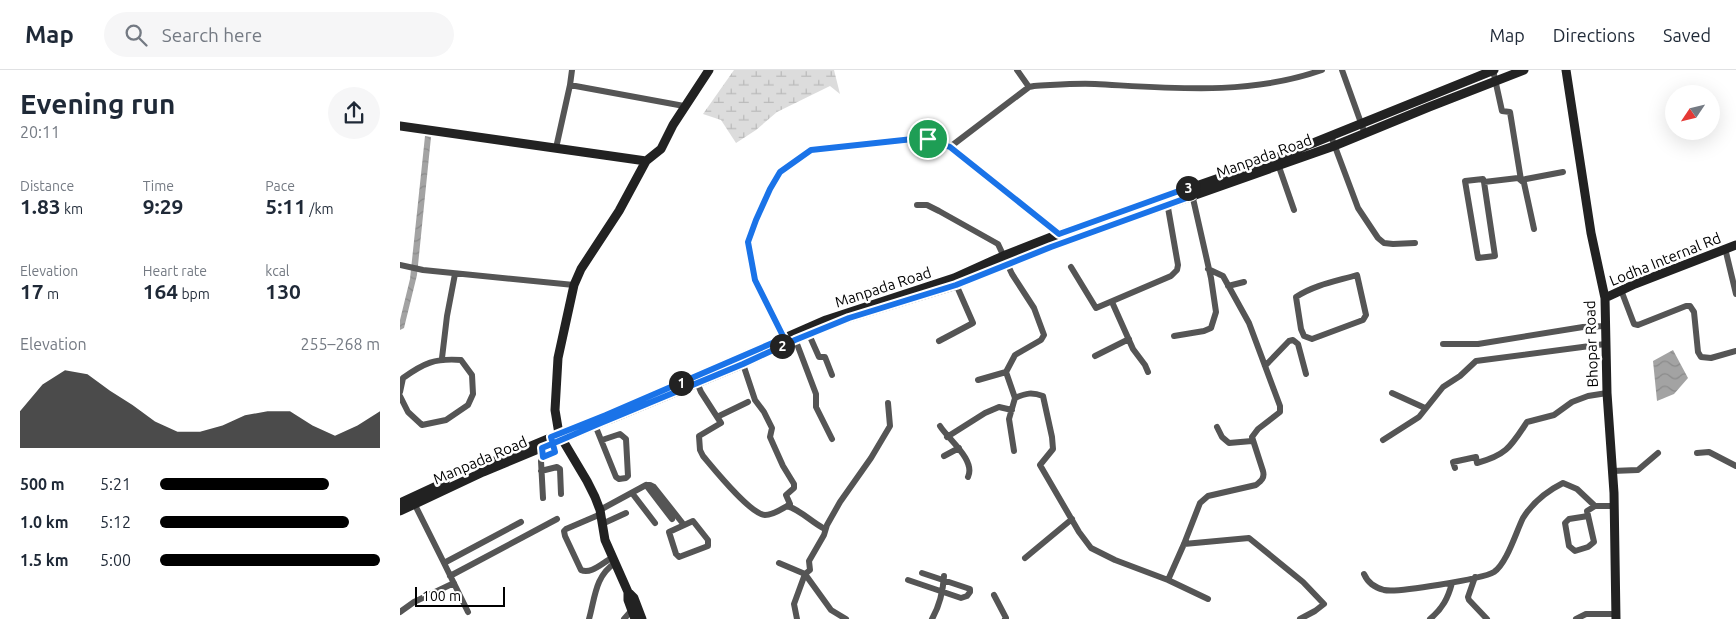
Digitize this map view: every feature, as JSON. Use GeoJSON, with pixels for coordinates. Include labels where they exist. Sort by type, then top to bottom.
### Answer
{"type":"FeatureCollection","features":[{"type":"Feature","properties":{"kind":"street"},"geometry":{"type":"LineString","coordinates":[[556,148],[572,70]]}},
{"type":"Feature","properties":{"kind":"street"},"geometry":{"type":"LineString","coordinates":[[642,619],[634,598],[628,592],[606,540],[601,512],[587,481],[557,439],[555,410],[558,358],[574,286],[581,269],[619,211],[646,161],[661,150],[684,106],[709,70]]}},
{"type":"Feature","properties":{"kind":"street"},"geometry":{"type":"LineString","coordinates":[[1017,70],[1028,87]]}},
{"type":"Feature","properties":{"kind":"street"},"geometry":{"type":"LineString","coordinates":[[950,147],[1028,87],[1093,84],[1188,90],[1243,87],[1302,77],[1322,70]]}},
{"type":"Feature","properties":{"kind":"street"},"geometry":{"type":"LineString","coordinates":[[1342,70],[1365,134]]}},
{"type":"Feature","properties":{"kind":"street"},"geometry":{"type":"LineString","coordinates":[[1493,70],[1502,111],[1510,112],[1521,180],[1524,183],[1534,229]]}},
{"type":"Feature","properties":{"kind":"street","name":"Manpada Road"},"geometry":{"type":"LineString","coordinates":[[1278,162],[1331,136],[1493,70]]}},
{"type":"Feature","properties":{"kind":"street","name":"Manpada Road"},"geometry":{"type":"LineString","coordinates":[[400,503],[413,500],[658,397],[807,331],[955,281],[1060,238],[1167,200],[1278,162],[1334,146],[1524,70]]}},
{"type":"Feature","properties":{"kind":"street","name":"Bhopar Road"},"geometry":{"type":"LineString","coordinates":[[1566,70],[1591,233],[1605,298],[1606,393],[1614,506],[1615,616]]}},
{"type":"Feature","properties":{"kind":"street"},"geometry":{"type":"LineString","coordinates":[[570,85],[684,106]]}},
{"type":"Feature","properties":{"kind":"street"},"geometry":{"type":"LineString","coordinates":[[400,126],[646,161]]}},
{"type":"Feature","properties":{"kind":"street"},"geometry":{"type":"LineString","coordinates":[[1331,136],[1358,208],[1378,238],[1384,243],[1415,243]]}},
{"type":"Feature","properties":{"kind":"street"},"geometry":{"type":"LineString","coordinates":[[785,341],[755,280],[748,242],[770,189],[780,172],[811,150],[928,139],[950,147],[1060,238]]}},
{"type":"Feature","properties":{"kind":"street"},"geometry":{"type":"LineString","coordinates":[[1278,162],[1294,210]]}},
{"type":"Feature","properties":{"kind":"street"},"geometry":{"type":"LineString","coordinates":[[1484,182],[1495,256],[1478,258],[1465,181],[1483,179],[1484,182],[1518,178],[1521,180],[1563,172]]}},
{"type":"Feature","properties":{"kind":"street"},"geometry":{"type":"LineString","coordinates":[[1174,336],[1204,332],[1211,328],[1216,312],[1191,192]]}},
{"type":"Feature","properties":{"kind":"street"},"geometry":{"type":"LineString","coordinates":[[1071,266],[1094,308],[1171,276],[1177,270],[1178,265],[1167,200]]}},
{"type":"Feature","properties":{"kind":"street"},"geometry":{"type":"LineString","coordinates":[[918,205],[927,205],[939,210],[998,244],[1005,260],[1034,308],[1044,335],[1041,340],[1015,355],[1006,372],[978,380]]}},
{"type":"Feature","properties":{"kind":"street","name":"Lodha Internal Rd"},"geometry":{"type":"LineString","coordinates":[[1605,298],[1677,267],[1736,245]]}},
{"type":"Feature","properties":{"kind":"street"},"geometry":{"type":"LineString","coordinates":[[1725,248],[1736,294]]}},
{"type":"Feature","properties":{"kind":"street"},"geometry":{"type":"LineString","coordinates":[[404,265],[423,270],[455,274],[574,286]]}},
{"type":"Feature","properties":{"kind":"street"},"geometry":{"type":"LineString","coordinates":[[1168,580],[1203,499],[1208,496],[1256,485],[1262,481],[1264,475],[1252,442],[1253,434],[1280,412],[1280,406],[1249,323],[1223,276],[1208,269]]}},
{"type":"Feature","properties":{"kind":"street"},"geometry":{"type":"LineString","coordinates":[[442,358],[455,274]]}},
{"type":"Feature","properties":{"kind":"street"},"geometry":{"type":"LineString","coordinates":[[1357,275],[1366,315],[1363,320],[1312,339],[1304,336],[1301,329],[1296,297],[1325,284],[1357,275]]}},
{"type":"Feature","properties":{"kind":"street"},"geometry":{"type":"LineString","coordinates":[[939,341],[973,323],[955,281]]}},
{"type":"Feature","properties":{"kind":"street"},"geometry":{"type":"LineString","coordinates":[[1228,286],[1244,282]]}},
{"type":"Feature","properties":{"kind":"street"},"geometry":{"type":"LineString","coordinates":[[1621,290],[1634,324],[1638,325],[1690,306],[1694,312],[1698,352],[1702,357],[1711,358],[1736,352]]}},
{"type":"Feature","properties":{"kind":"street"},"geometry":{"type":"LineString","coordinates":[[1112,302],[1133,349],[1148,372]]}},
{"type":"Feature","properties":{"kind":"street"},"geometry":{"type":"LineString","coordinates":[[1443,344],[1478,344],[1583,327],[1606,326]]}},
{"type":"Feature","properties":{"kind":"street"},"geometry":{"type":"LineString","coordinates":[[807,331],[819,357],[825,357],[832,375]]}},
{"type":"Feature","properties":{"kind":"street"},"geometry":{"type":"LineString","coordinates":[[794,337],[816,394],[816,407],[832,439]]}},
{"type":"Feature","properties":{"kind":"street"},"geometry":{"type":"LineString","coordinates":[[1095,356],[1129,340]]}},
{"type":"Feature","properties":{"kind":"street"},"geometry":{"type":"LineString","coordinates":[[1265,366],[1291,340],[1298,344],[1306,374]]}},
{"type":"Feature","properties":{"kind":"street"},"geometry":{"type":"LineString","coordinates":[[1383,440],[1419,417],[1443,386],[1460,376],[1476,361],[1605,344]]}},
{"type":"Feature","properties":{"kind":"street"},"geometry":{"type":"LineString","coordinates":[[442,358],[461,360],[472,375],[473,394],[468,405],[446,420],[422,424],[408,412],[400,394],[403,378],[419,366],[442,358]]}},
{"type":"Feature","properties":{"kind":"street"},"geometry":{"type":"LineString","coordinates":[[696,380],[701,392],[720,422],[720,425],[699,436],[700,450],[703,456],[741,499],[757,512],[764,515],[774,513],[790,504],[786,495],[794,488],[794,484],[783,466],[770,437],[772,428],[755,400],[742,361]]}},
{"type":"Feature","properties":{"kind":"street"},"geometry":{"type":"LineString","coordinates":[[1006,372],[1015,398],[1010,419],[1014,451]]}},
{"type":"Feature","properties":{"kind":"street"},"geometry":{"type":"LineString","coordinates":[[1015,398],[1035,393],[1043,396],[1053,449],[1040,465],[1072,519],[1092,548],[1099,553],[1168,580],[1208,599]]}},
{"type":"Feature","properties":{"kind":"street"},"geometry":{"type":"LineString","coordinates":[[1392,393],[1425,408]]}},
{"type":"Feature","properties":{"kind":"street"},"geometry":{"type":"LineString","coordinates":[[1455,468],[1453,462],[1476,457],[1477,463],[1495,458],[1511,446],[1527,422],[1554,415],[1572,402],[1588,396],[1606,393]]}},
{"type":"Feature","properties":{"kind":"street"},"geometry":{"type":"LineString","coordinates":[[717,417],[748,402]]}},
{"type":"Feature","properties":{"kind":"street"},"geometry":{"type":"LineString","coordinates":[[798,619],[794,604],[805,574],[810,570],[809,561],[824,536],[825,529],[840,502],[871,458],[890,426],[888,403]]}},
{"type":"Feature","properties":{"kind":"street"},"geometry":{"type":"LineString","coordinates":[[947,437],[985,413],[999,407],[1012,410]]}},
{"type":"Feature","properties":{"kind":"street","name":"Manpada Road"},"geometry":{"type":"LineString","coordinates":[[514,456],[543,453],[557,439],[596,425],[607,418]]}},
{"type":"Feature","properties":{"kind":"street"},"geometry":{"type":"LineString","coordinates":[[596,425],[616,477],[619,479],[626,478],[628,476],[626,439],[620,434],[602,440]]}},
{"type":"Feature","properties":{"kind":"street"},"geometry":{"type":"LineString","coordinates":[[940,426],[947,437],[959,448],[969,464],[968,477]]}},
{"type":"Feature","properties":{"kind":"street"},"geometry":{"type":"LineString","coordinates":[[1217,427],[1222,437],[1229,444],[1252,442]]}},
{"type":"Feature","properties":{"kind":"street"},"geometry":{"type":"LineString","coordinates":[[944,456],[959,448]]}},
{"type":"Feature","properties":{"kind":"street"},"geometry":{"type":"LineString","coordinates":[[1697,453],[1709,452],[1736,466]]}},
{"type":"Feature","properties":{"kind":"street"},"geometry":{"type":"LineString","coordinates":[[543,453],[540,461],[543,498]]}},
{"type":"Feature","properties":{"kind":"street"},"geometry":{"type":"LineString","coordinates":[[1612,471],[1638,470],[1658,453]]}},
{"type":"Feature","properties":{"kind":"street"},"geometry":{"type":"LineString","coordinates":[[541,470],[560,468],[561,494]]}},
{"type":"Feature","properties":{"kind":"street"},"geometry":{"type":"LineString","coordinates":[[1364,574],[1373,585],[1386,590],[1396,591],[1475,578],[1494,572],[1507,555],[1524,518],[1547,491],[1563,483],[1577,489],[1595,506]]}},
{"type":"Feature","properties":{"kind":"street"},"geometry":{"type":"LineString","coordinates":[[614,560],[603,562],[590,571],[585,572],[582,570],[564,536],[564,532],[566,529],[601,512],[646,485],[654,487],[684,525]]}},
{"type":"Feature","properties":{"kind":"street"},"geometry":{"type":"LineString","coordinates":[[646,485],[672,519]]}},
{"type":"Feature","properties":{"kind":"street"},"geometry":{"type":"LineString","coordinates":[[632,493],[655,523]]}},
{"type":"Feature","properties":{"kind":"street"},"geometry":{"type":"LineString","coordinates":[[413,500],[468,612]]}},
{"type":"Feature","properties":{"kind":"street","name":"Manpada Road"},"geometry":{"type":"LineString","coordinates":[[400,511],[413,500]]}},
{"type":"Feature","properties":{"kind":"street"},"geometry":{"type":"LineString","coordinates":[[786,506],[801,512],[811,522],[825,529]]}},
{"type":"Feature","properties":{"kind":"street"},"geometry":{"type":"LineString","coordinates":[[1588,516],[1570,519],[1565,523],[1569,546],[1575,551],[1588,547],[1594,542],[1587,511],[1595,506],[1614,506]]}},
{"type":"Feature","properties":{"kind":"street"},"geometry":{"type":"LineString","coordinates":[[602,524],[626,513]]}},
{"type":"Feature","properties":{"kind":"street"},"geometry":{"type":"LineString","coordinates":[[450,576],[557,519]]}},
{"type":"Feature","properties":{"kind":"street"},"geometry":{"type":"LineString","coordinates":[[1025,558],[1072,519]]}},
{"type":"Feature","properties":{"kind":"street"},"geometry":{"type":"LineString","coordinates":[[692,521],[695,522],[708,540],[708,544],[706,547],[679,557],[676,554],[669,533],[684,525],[692,521]]}},
{"type":"Feature","properties":{"kind":"street"},"geometry":{"type":"LineString","coordinates":[[444,564],[521,522]]}},
{"type":"Feature","properties":{"kind":"street"},"geometry":{"type":"LineString","coordinates":[[1184,544],[1249,538],[1302,582],[1324,604],[1315,612],[1300,619]]}},
{"type":"Feature","properties":{"kind":"street"},"geometry":{"type":"LineString","coordinates":[[589,619],[600,577],[614,560]]}},
{"type":"Feature","properties":{"kind":"street"},"geometry":{"type":"LineString","coordinates":[[779,563],[805,574],[831,610],[846,619]]}},
{"type":"Feature","properties":{"kind":"street"},"geometry":{"type":"LineString","coordinates":[[908,580],[961,598],[967,596],[970,590],[944,578],[922,573]]}},
{"type":"Feature","properties":{"kind":"street"},"geometry":{"type":"LineString","coordinates":[[932,619],[943,592],[944,578]]}},
{"type":"Feature","properties":{"kind":"street"},"geometry":{"type":"LineString","coordinates":[[1475,578],[1468,597],[1487,619]]}},
{"type":"Feature","properties":{"kind":"street"},"geometry":{"type":"LineString","coordinates":[[400,612],[414,602],[454,583]]}},
{"type":"Feature","properties":{"kind":"street"},"geometry":{"type":"LineString","coordinates":[[1430,619],[1441,609],[1448,598],[1452,583]]}},
{"type":"Feature","properties":{"kind":"street"},"geometry":{"type":"LineString","coordinates":[[624,619],[634,615],[628,600],[628,592]]}},
{"type":"Feature","properties":{"kind":"street"},"geometry":{"type":"LineString","coordinates":[[994,595],[1005,619]]}},
{"type":"Feature","properties":{"kind":"street"},"geometry":{"type":"LineString","coordinates":[[1576,619],[1586,614],[1615,616]]}},
{"type":"Feature","properties":{"kind":"green space"},"geometry":{"type":"Polygon","coordinates":[[[734,70],[834,70],[840,94],[830,86],[777,112],[756,130],[736,143],[721,120],[703,114],[734,70]]]}},
{"type":"Feature","properties":{"kind":"water"},"geometry":{"type":"Polygon","coordinates":[[[425,136],[431,137],[417,275],[404,328],[400,330],[400,320],[410,279],[425,136]]]}},
{"type":"Feature","properties":{"kind":"water"},"geometry":{"type":"Polygon","coordinates":[[[1673,350],[1688,378],[1674,394],[1657,401],[1653,361],[1673,350]]]}},
{"type":"Feature","properties":{"kind":"route"},"geometry":{"type":"LineString","coordinates":[[928,139],[811,150],[780,172],[770,189],[748,242],[755,280],[784,338],[606,415],[608,420],[554,444],[542,448],[543,457],[555,452],[554,444],[551,437],[606,415],[608,420],[849,318],[956,285],[1009,262],[1192,196],[1190,187],[1059,234],[950,147],[928,139]]}}]}
